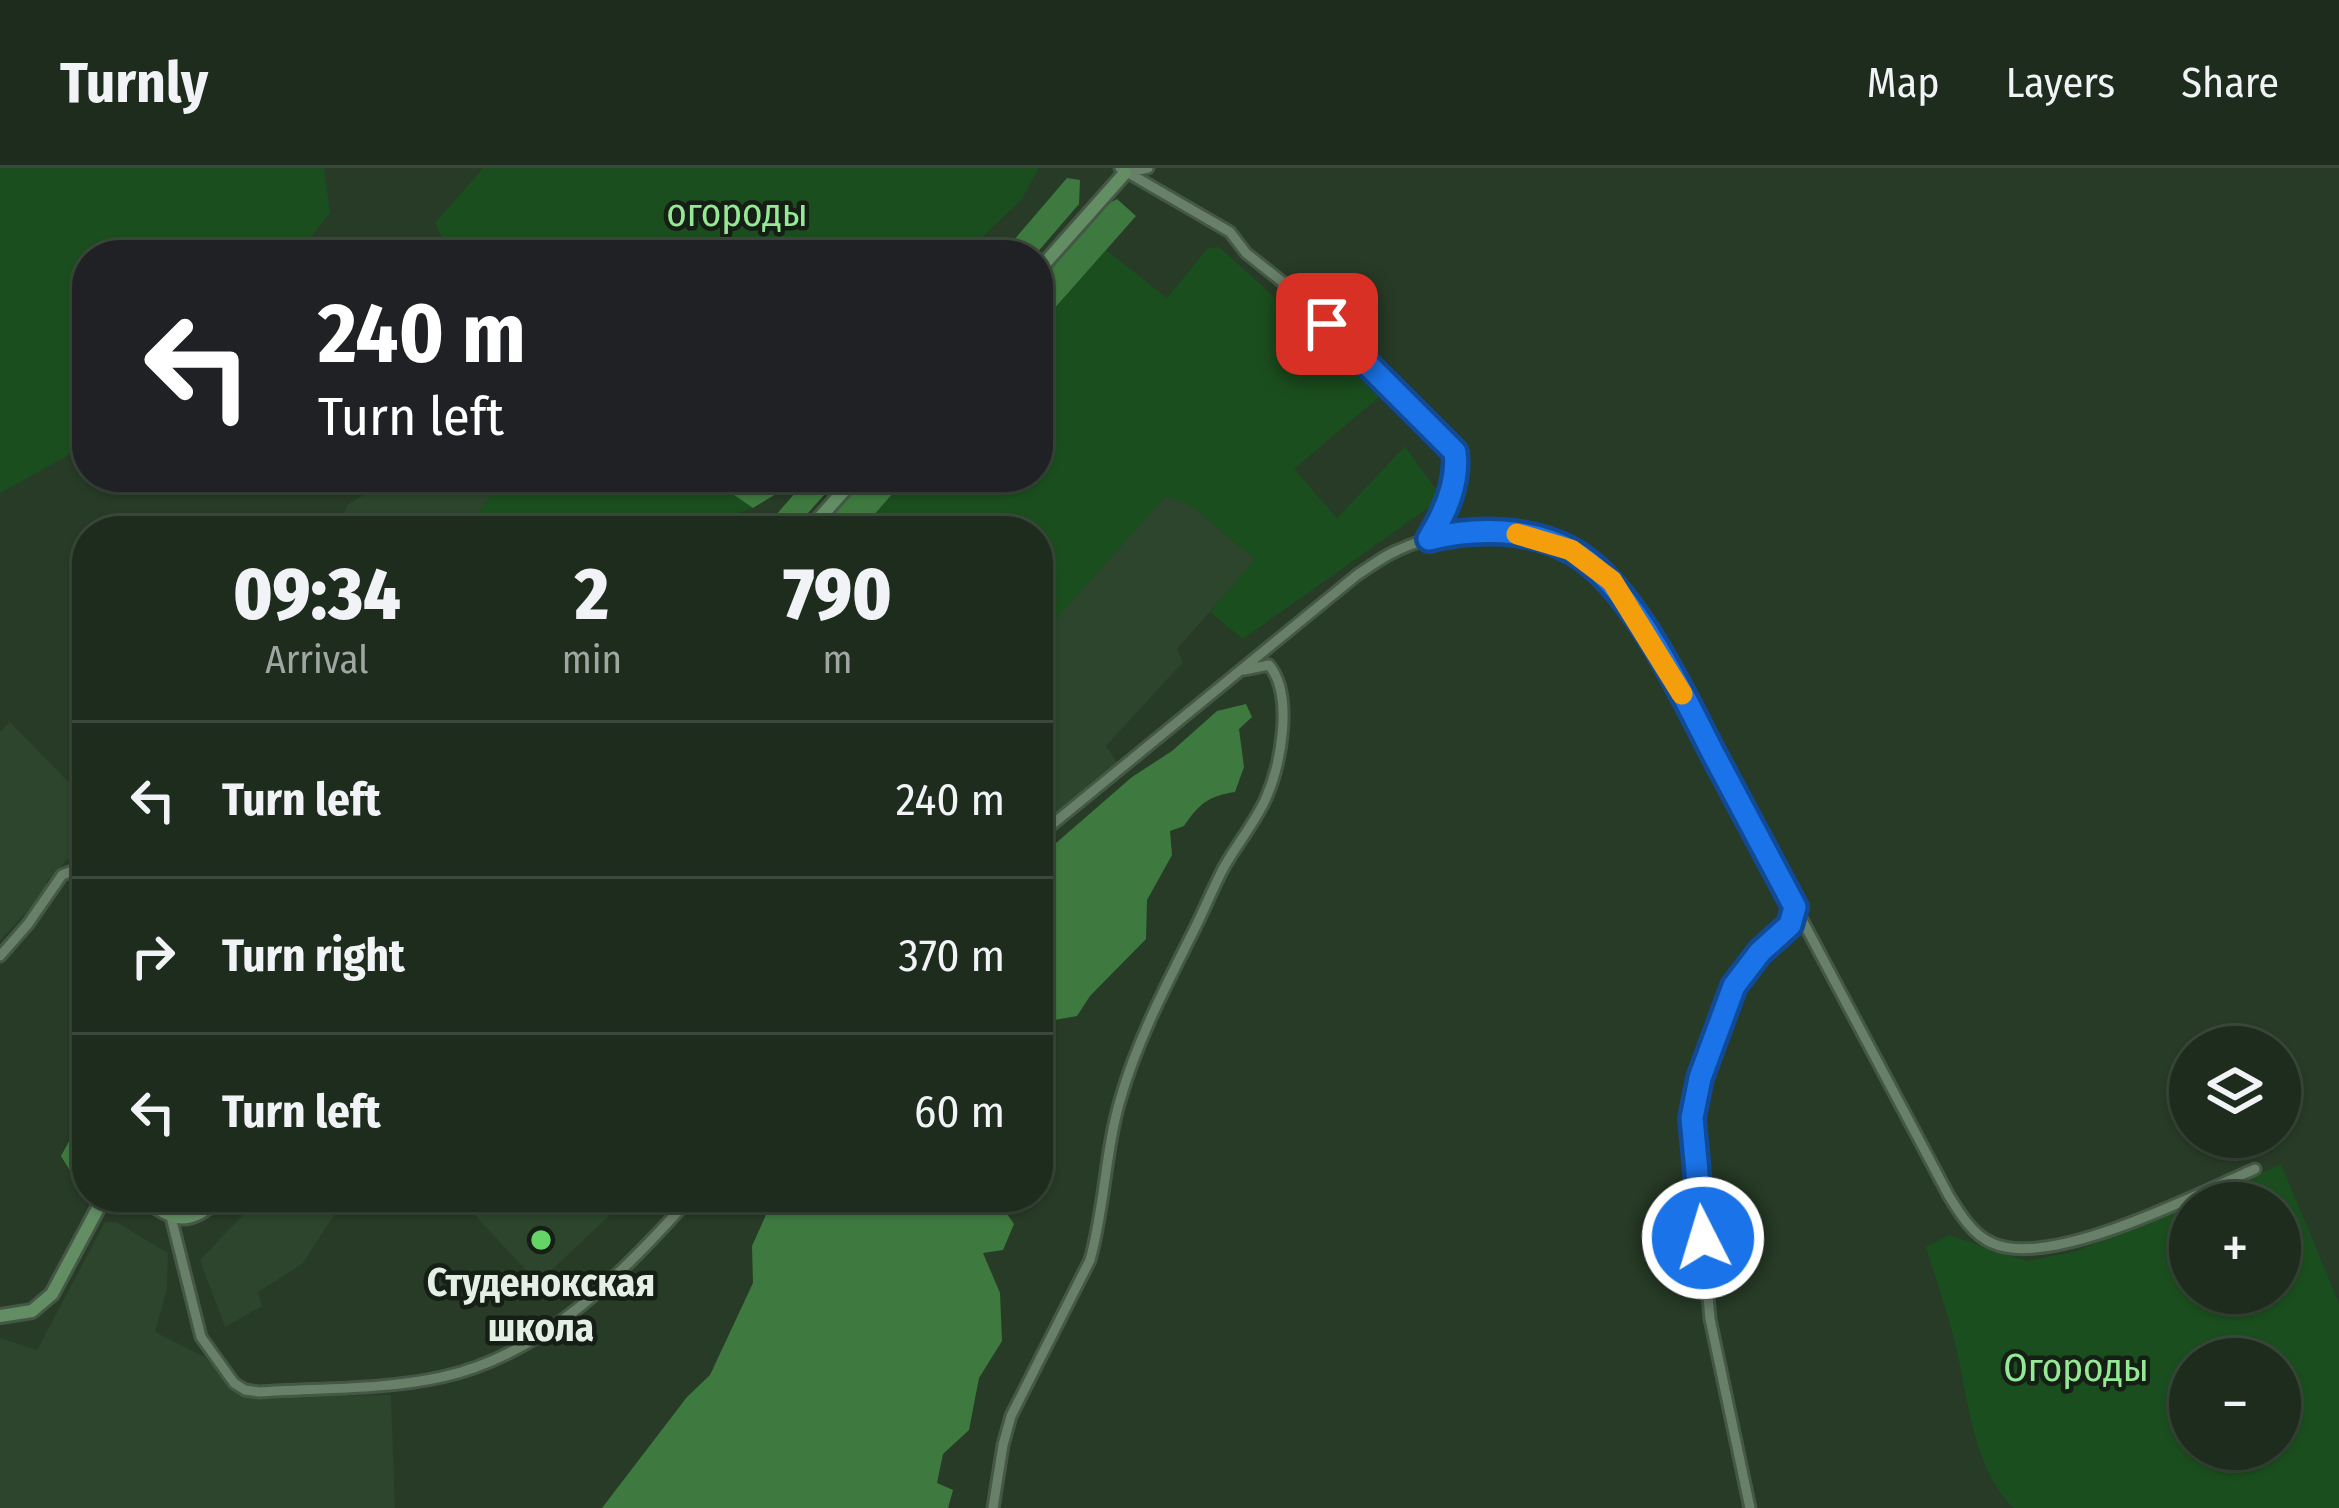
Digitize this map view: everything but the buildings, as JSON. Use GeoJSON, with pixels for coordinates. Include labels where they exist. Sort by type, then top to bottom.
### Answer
{"type":"FeatureCollection","features":[{"type":"Feature","properties":{"kind":"street"},"geometry":{"type":"LineString","coordinates":[[1053,253],[1122,170],[1148,168]]}},
{"type":"Feature","properties":{"kind":"street"},"geometry":{"type":"LineString","coordinates":[[1122,170],[1230,232],[1246,254],[1295,292],[1455,452],[1451,492],[1429,539]]}},
{"type":"Feature","properties":{"kind":"street"},"geometry":{"type":"LineString","coordinates":[[821,516],[843,492]]}},
{"type":"Feature","properties":{"kind":"street"},"geometry":{"type":"LineString","coordinates":[[1053,824],[1357,575],[1392,552],[1429,539],[1481,531],[1513,533],[1571,550],[1612,581],[1675,681],[1949,1196],[1971,1226],[1993,1244],[2019,1249],[2069,1244],[2255,1169]]}},
{"type":"Feature","properties":{"kind":"street"},"geometry":{"type":"LineString","coordinates":[[993,1508],[1011,1416],[1090,1260],[1120,1096],[1210,894],[1266,799],[1276,766],[1283,700],[1279,677],[1269,665],[1239,671]]}},
{"type":"Feature","properties":{"kind":"street"},"geometry":{"type":"LineString","coordinates":[[0,956],[62,875],[72,871]]}},
{"type":"Feature","properties":{"kind":"street"},"geometry":{"type":"LineString","coordinates":[[1750,1508],[1710,1318],[1692,1118],[1700,1078],[1734,986],[1760,952],[1790,925],[1795,907]]}},
{"type":"Feature","properties":{"kind":"street"},"geometry":{"type":"LineString","coordinates":[[0,1316],[32,1311],[52,1294],[96,1212]]}},
{"type":"Feature","properties":{"kind":"street"},"geometry":{"type":"LineString","coordinates":[[163,1212],[186,1220],[202,1212]]}},
{"type":"Feature","properties":{"kind":"street"},"geometry":{"type":"LineString","coordinates":[[171,1217],[201,1337],[234,1383],[259,1392],[368,1386],[440,1378],[473,1369],[505,1355],[574,1311],[678,1212]]}},
{"type":"Feature","properties":{"kind":"shaded area"},"geometry":{"type":"Polygon","coordinates":[[[368,492],[493,492],[476,516],[343,516],[347,505],[368,492]]]}},
{"type":"Feature","properties":{"kind":"shaded area"},"geometry":{"type":"Polygon","coordinates":[[[1166,495],[1193,507],[1256,560],[1177,649],[1183,662],[1106,746],[1117,762],[1053,814],[1053,622],[1166,495]]]}},
{"type":"Feature","properties":{"kind":"shaded area"},"geometry":{"type":"Polygon","coordinates":[[[10,722],[72,786],[72,855],[0,941],[0,732],[10,722]]]}},
{"type":"Feature","properties":{"kind":"shaded area"},"geometry":{"type":"Polygon","coordinates":[[[246,1212],[336,1212],[302,1264],[258,1292],[262,1306],[225,1327],[200,1260],[246,1212]]]}},
{"type":"Feature","properties":{"kind":"shaded area","name":"Студенокская школа"},"geometry":{"type":"Polygon","coordinates":[[[472,1212],[613,1212],[538,1283],[472,1212]]]}},
{"type":"Feature","properties":{"kind":"shaded area"},"geometry":{"type":"Polygon","coordinates":[[[105,1222],[116,1222],[168,1253],[167,1289],[155,1332],[205,1357],[242,1397],[391,1395],[395,1508],[0,1508],[0,1338],[37,1350],[105,1222]]]}},
{"type":"Feature","properties":{"kind":"green space"},"geometry":{"type":"Polygon","coordinates":[[[0,168],[324,168],[330,213],[308,240],[72,240],[72,453],[0,493],[0,168]]]}},
{"type":"Feature","properties":{"kind":"green space","name":"огороды"},"geometry":{"type":"Polygon","coordinates":[[[483,168],[1039,168],[1022,199],[980,240],[444,240],[435,223],[483,168]]]}},
{"type":"Feature","properties":{"kind":"green space"},"geometry":{"type":"Polygon","coordinates":[[[1067,178],[1080,180],[1079,204],[1048,240],[1014,240],[1067,178]]]}},
{"type":"Feature","properties":{"kind":"green space"},"geometry":{"type":"Polygon","coordinates":[[[1117,199],[1136,216],[1053,310],[1053,265],[1106,205],[1117,199]]]}},
{"type":"Feature","properties":{"kind":"green space"},"geometry":{"type":"Polygon","coordinates":[[[1219,247],[1379,397],[1294,469],[1337,518],[1405,446],[1442,498],[1243,639],[1210,612],[1255,559],[1193,507],[1166,496],[1053,622],[1053,516],[873,516],[894,492],[1053,492],[1053,310],[1106,250],[1167,298],[1208,248],[1219,247]]]}},
{"type":"Feature","properties":{"kind":"green space"},"geometry":{"type":"Polygon","coordinates":[[[493,492],[730,492],[753,508],[731,516],[476,516],[493,492]]]}},
{"type":"Feature","properties":{"kind":"green space"},"geometry":{"type":"Polygon","coordinates":[[[730,492],[779,492],[753,508],[730,492]]]}},
{"type":"Feature","properties":{"kind":"green space"},"geometry":{"type":"Polygon","coordinates":[[[796,492],[827,492],[805,516],[775,516],[796,492]]]}},
{"type":"Feature","properties":{"kind":"green space"},"geometry":{"type":"Polygon","coordinates":[[[852,492],[894,492],[873,516],[830,516],[852,492]]]}},
{"type":"Feature","properties":{"kind":"green space"},"geometry":{"type":"Polygon","coordinates":[[[1246,704],[1252,717],[1239,729],[1244,767],[1235,792],[1205,802],[1184,826],[1170,831],[1172,855],[1147,900],[1146,939],[1090,996],[1077,1016],[1053,1020],[1053,846],[1217,711],[1246,704]]]}},
{"type":"Feature","properties":{"kind":"green space"},"geometry":{"type":"Polygon","coordinates":[[[72,1136],[72,1174],[61,1156],[72,1136]]]}},
{"type":"Feature","properties":{"kind":"green space","name":"Огороды"},"geometry":{"type":"Polygon","coordinates":[[[2281,1164],[2289,1182],[2240,1182],[2281,1164]]]}},
{"type":"Feature","properties":{"kind":"green space"},"geometry":{"type":"Polygon","coordinates":[[[767,1212],[1006,1212],[1014,1224],[1003,1250],[983,1253],[1000,1293],[1002,1341],[979,1378],[969,1430],[943,1454],[937,1483],[953,1490],[948,1508],[602,1508],[687,1397],[710,1375],[753,1283],[752,1246],[767,1212]]]}},
{"type":"Feature","properties":{"kind":"green space","name":"Огороды"},"geometry":{"type":"Polygon","coordinates":[[[2301,1212],[2339,1303],[2339,1508],[2014,1508],[1988,1472],[1980,1451],[1926,1247],[1949,1235],[2027,1261],[2077,1251],[2169,1213],[2169,1314],[2301,1314],[2301,1212]]]}},
{"type":"Feature","properties":{"kind":"slow traffic"},"geometry":{"type":"LineString","coordinates":[[1517,534],[1571,550],[1612,581],[1682,694]]}},
{"type":"Feature","properties":{"kind":"place","name":"Студенокская школа"},"geometry":{"type":"Point","coordinates":[541,1240]}},
{"type":"Feature","properties":{"kind":"route"},"geometry":{"type":"LineString","coordinates":[[1327,324],[1455,452],[1451,492],[1429,539],[1481,531],[1513,533],[1571,550],[1612,581],[1675,681],[1795,907],[1790,925],[1760,952],[1734,986],[1700,1078],[1692,1118],[1703,1238]]}}]}
